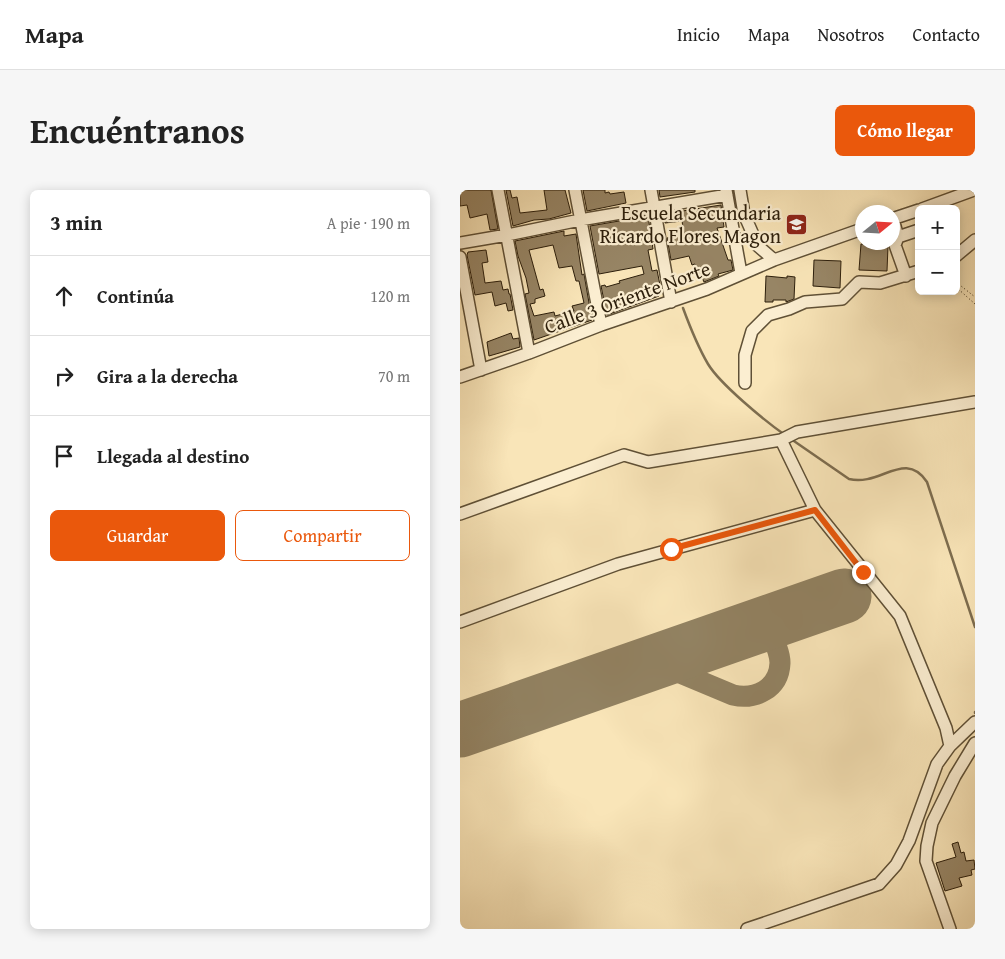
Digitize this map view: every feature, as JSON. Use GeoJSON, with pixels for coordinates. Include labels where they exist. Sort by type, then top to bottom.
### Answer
{"type":"FeatureCollection","features":[{"type":"Feature","properties":{"kind":"street"},"geometry":{"type":"LineString","coordinates":[[498,190],[529,353]]}},
{"type":"Feature","properties":{"kind":"street"},"geometry":{"type":"LineString","coordinates":[[575,190],[601,325]]}},
{"type":"Feature","properties":{"kind":"street"},"geometry":{"type":"LineString","coordinates":[[651,190],[671,302]]}},
{"type":"Feature","properties":{"kind":"street"},"geometry":{"type":"LineString","coordinates":[[740,190],[744,214],[758,246],[774,260]]}},
{"type":"Feature","properties":{"kind":"street"},"geometry":{"type":"LineString","coordinates":[[932,205],[974,190]]}},
{"type":"Feature","properties":{"kind":"street"},"geometry":{"type":"LineString","coordinates":[[460,243],[726,193],[741,273]]}},
{"type":"Feature","properties":{"kind":"street"},"geometry":{"type":"LineString","coordinates":[[900,216],[915,211]]}},
{"type":"Feature","properties":{"kind":"street","name":"Calle 3 Oriente Norte"},"geometry":{"type":"LineString","coordinates":[[460,376],[707,289],[774,260],[855,231]]}},
{"type":"Feature","properties":{"kind":"street"},"geometry":{"type":"LineString","coordinates":[[900,236],[915,231]]}},
{"type":"Feature","properties":{"kind":"street"},"geometry":{"type":"LineString","coordinates":[[960,253],[975,240]]}},
{"type":"Feature","properties":{"kind":"street"},"geometry":{"type":"LineString","coordinates":[[897,250],[906,276]]}},
{"type":"Feature","properties":{"kind":"street"},"geometry":{"type":"LineString","coordinates":[[460,261],[481,370]]}},
{"type":"Feature","properties":{"kind":"street"},"geometry":{"type":"LineString","coordinates":[[745,383],[745,355],[752,331],[768,315],[805,302],[842,299],[859,282],[880,283],[915,273]]}},
{"type":"Feature","properties":{"kind":"street"},"geometry":{"type":"LineString","coordinates":[[460,514],[624,455],[648,462],[975,402]]}},
{"type":"Feature","properties":{"kind":"street"},"geometry":{"type":"LineString","coordinates":[[785,438],[815,510],[900,616],[946,728],[950,746]]}},
{"type":"Feature","properties":{"kind":"street"},"geometry":{"type":"LineString","coordinates":[[460,622],[618,564],[815,510]]}},
{"type":"Feature","properties":{"kind":"street"},"geometry":{"type":"LineString","coordinates":[[747,929],[879,884],[896,865],[904,849],[937,764],[950,746],[975,722]]}},
{"type":"Feature","properties":{"kind":"street"},"geometry":{"type":"LineString","coordinates":[[950,929],[928,867],[926,856],[932,823],[955,776],[975,743]]}},
{"type":"Feature","properties":{"kind":"path"},"geometry":{"type":"LineString","coordinates":[[960,285],[975,297]]}},
{"type":"Feature","properties":{"kind":"path"},"geometry":{"type":"LineString","coordinates":[[960,291],[975,304]]}},
{"type":"Feature","properties":{"kind":"building"},"geometry":{"type":"Polygon","coordinates":[[[460,190],[491,190],[498,229],[490,230],[487,214],[470,218],[467,205],[460,206],[460,190]]]}},
{"type":"Feature","properties":{"kind":"building"},"geometry":{"type":"Polygon","coordinates":[[[506,190],[510,190],[512,198],[517,197],[520,213],[547,210],[544,190],[565,190],[571,213],[513,226],[506,190]]]}},
{"type":"Feature","properties":{"kind":"building"},"geometry":{"type":"Polygon","coordinates":[[[583,190],[605,190],[605,193],[609,192],[610,194],[624,192],[626,203],[587,211],[583,190]]]}},
{"type":"Feature","properties":{"kind":"building"},"geometry":{"type":"Polygon","coordinates":[[[659,190],[695,190],[695,192],[660,197],[659,190]]]}},
{"type":"Feature","properties":{"kind":"building"},"geometry":{"type":"Polygon","coordinates":[[[721,205],[724,227],[717,228],[728,260],[731,260],[733,270],[718,274],[719,276],[704,282],[700,273],[696,274],[695,264],[692,265],[689,256],[671,260],[667,238],[684,234],[682,221],[665,223],[663,214],[721,205]]]}},
{"type":"Feature","properties":{"kind":"building"},"geometry":{"type":"Polygon","coordinates":[[[648,216],[653,249],[648,250],[652,271],[657,270],[661,290],[658,291],[659,296],[607,315],[601,286],[605,285],[606,287],[644,274],[642,266],[599,274],[590,226],[648,216]]]}},
{"type":"Feature","properties":{"kind":"building"},"geometry":{"type":"Polygon","coordinates":[[[564,231],[564,236],[576,234],[582,275],[584,274],[592,320],[534,340],[525,294],[529,293],[515,241],[564,231]],[[553,245],[529,250],[540,290],[543,289],[545,296],[535,299],[535,303],[530,304],[534,316],[554,312],[555,316],[574,311],[572,306],[584,303],[579,281],[576,281],[572,266],[559,268],[553,245]]]}},
{"type":"Feature","properties":{"kind":"building"},"geometry":{"type":"Polygon","coordinates":[[[486,250],[488,262],[482,263],[485,283],[501,281],[503,290],[508,289],[513,310],[508,311],[506,303],[495,306],[492,292],[475,295],[467,255],[468,252],[486,250]]]}},
{"type":"Feature","properties":{"kind":"building"},"geometry":{"type":"Polygon","coordinates":[[[861,250],[888,250],[887,271],[859,270],[861,250]]]}},
{"type":"Feature","properties":{"kind":"building"},"geometry":{"type":"Polygon","coordinates":[[[814,260],[841,261],[840,288],[813,286],[814,260]]]}},
{"type":"Feature","properties":{"kind":"building"},"geometry":{"type":"Polygon","coordinates":[[[766,276],[795,277],[794,299],[786,302],[786,300],[773,300],[773,302],[765,302],[766,276]]]}},
{"type":"Feature","properties":{"kind":"building"},"geometry":{"type":"Polygon","coordinates":[[[511,333],[513,339],[519,338],[520,347],[489,356],[487,342],[511,333]]]}},
{"type":"Feature","properties":{"kind":"building"},"geometry":{"type":"Polygon","coordinates":[[[958,842],[961,853],[964,852],[966,861],[974,860],[975,869],[971,870],[972,875],[959,878],[962,886],[945,891],[936,863],[956,857],[952,844],[958,842]]]}},
{"type":"Feature","properties":{"kind":"waterway"},"geometry":{"type":"LineString","coordinates":[[683,308],[701,351],[722,382],[766,421],[785,435]]}},
{"type":"Feature","properties":{"kind":"waterway"},"geometry":{"type":"LineString","coordinates":[[791,439],[849,479],[871,478],[901,469],[910,469],[919,473],[927,482],[975,627]]}},
{"type":"Feature","properties":{"kind":"taxiway"},"geometry":{"type":"LineString","coordinates":[[654,662],[733,695],[749,696],[757,694],[770,686],[779,672],[780,658],[766,623]]}},
{"type":"Feature","properties":{"kind":"runway"},"geometry":{"type":"LineString","coordinates":[[460,730],[844,596]]}},
{"type":"Feature","properties":{"kind":"place","name":"Escuela Secundaria Ricardo Flores Magon"},"geometry":{"type":"Point","coordinates":[797,224]}},
{"type":"Feature","properties":{"kind":"route"},"geometry":{"type":"LineString","coordinates":[[671,549],[815,510],[863,572]]}}]}
